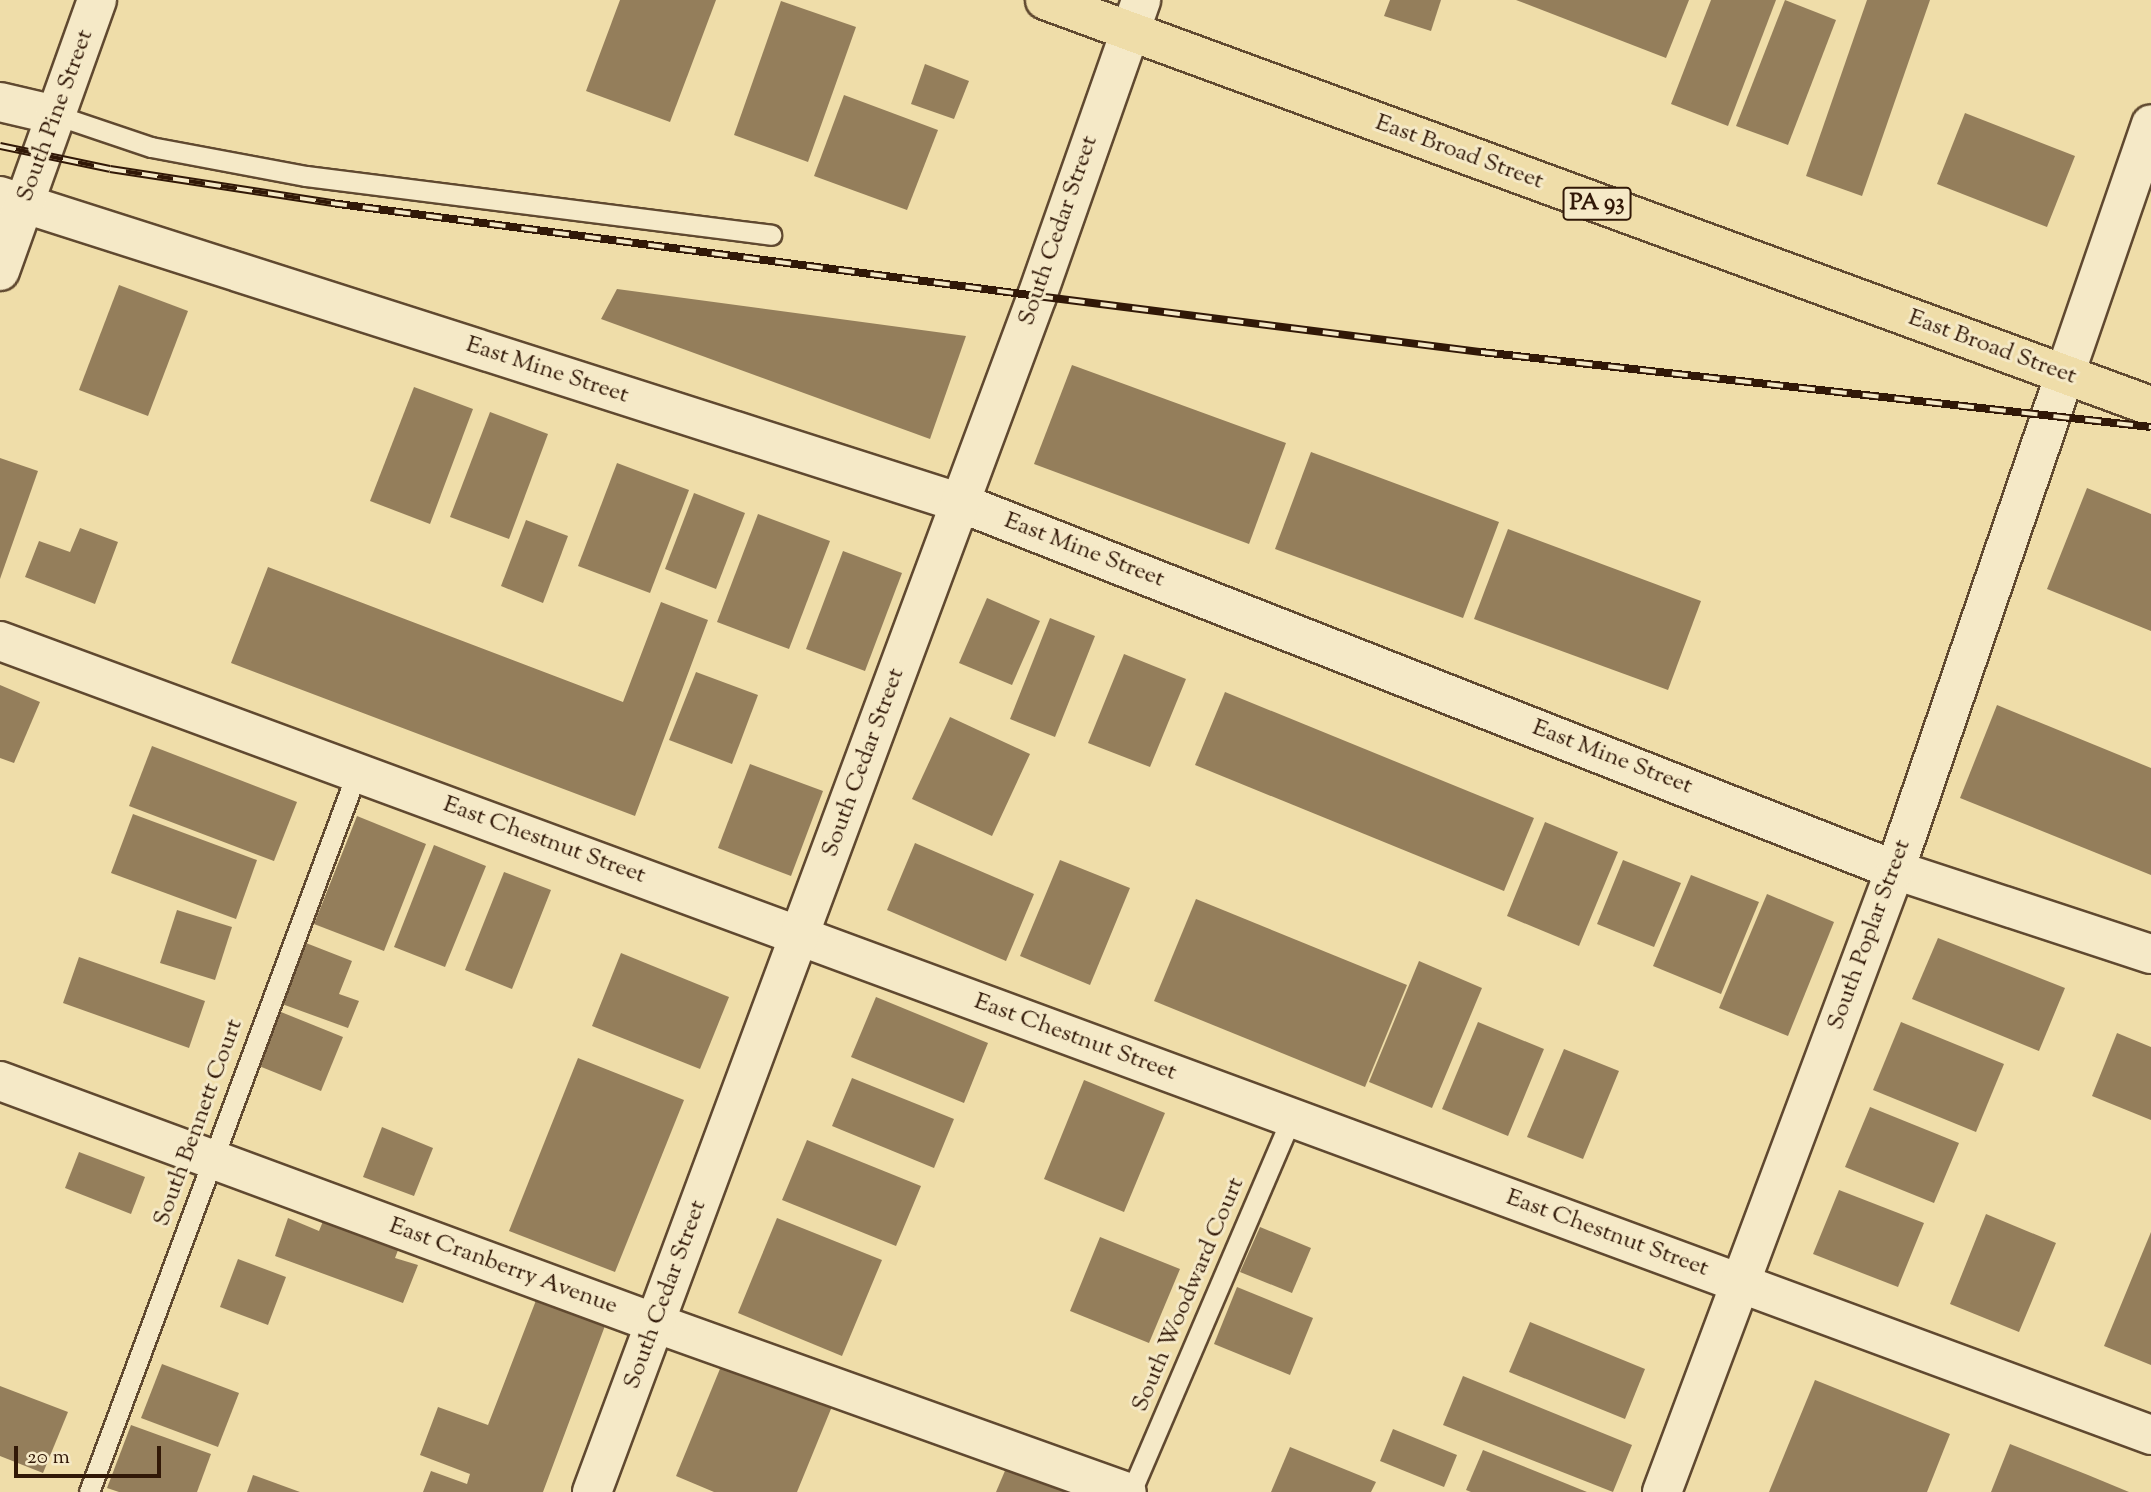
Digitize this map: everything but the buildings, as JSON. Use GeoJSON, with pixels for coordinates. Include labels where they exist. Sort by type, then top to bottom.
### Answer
{"type":"FeatureCollection","features":[{"type":"Feature","properties":{"kind":"highway","name":"East Broad Street"},"geometry":{"type":"LineString","coordinates":[[1045,0],[1135,16],[2151,406]]}},
{"type":"Feature","properties":{"kind":"street","name":"South Pine Street"},"geometry":{"type":"LineString","coordinates":[[0,271],[12,200],[56,115],[97,0]]}},
{"type":"Feature","properties":{"kind":"street","name":"South Cedar Street"},"geometry":{"type":"LineString","coordinates":[[592,1492],[961,503],[1135,16]]}},
{"type":"Feature","properties":{"kind":"street"},"geometry":{"type":"LineString","coordinates":[[0,102],[56,115]]}},
{"type":"Feature","properties":{"kind":"street","name":"South Poplar Street"},"geometry":{"type":"LineString","coordinates":[[1662,1492],[1895,870],[2151,124]]}},
{"type":"Feature","properties":{"kind":"street","name":"East Mine Street"},"geometry":{"type":"LineString","coordinates":[[12,200],[961,503],[1895,870],[2151,954]]}},
{"type":"Feature","properties":{"kind":"street","name":"East Chestnut Street"},"geometry":{"type":"LineString","coordinates":[[0,640],[2151,1435]]}},
{"type":"Feature","properties":{"kind":"street","name":"East Cranberry Avenue"},"geometry":{"type":"LineString","coordinates":[[0,1081],[655,1323],[1129,1492]]}},
{"type":"Feature","properties":{"kind":"lane"},"geometry":{"type":"LineString","coordinates":[[56,115],[151,147],[306,176],[771,235]]}},
{"type":"Feature","properties":{"kind":"lane","name":"South Bennett Court"},"geometry":{"type":"LineString","coordinates":[[89,1492],[357,772]]}},
{"type":"Feature","properties":{"kind":"lane","name":"South Woodward Court"},"geometry":{"type":"LineString","coordinates":[[1129,1492],[1291,1118]]}},
{"type":"Feature","properties":{"kind":"railway"},"geometry":{"type":"LineString","coordinates":[[0,146],[110,169],[331,203],[1037,296],[1481,352],[2151,427]]}}]}
